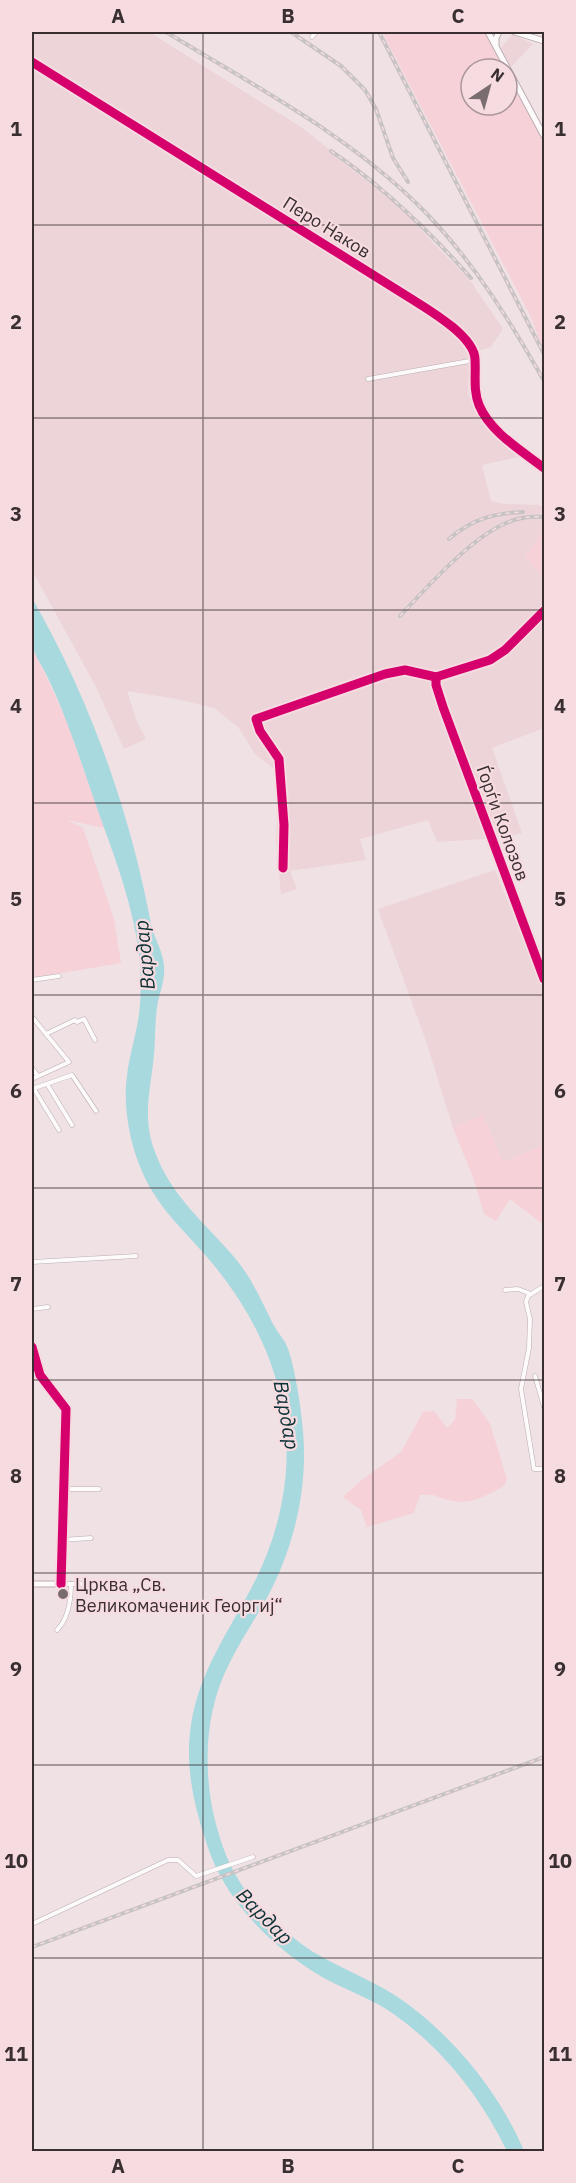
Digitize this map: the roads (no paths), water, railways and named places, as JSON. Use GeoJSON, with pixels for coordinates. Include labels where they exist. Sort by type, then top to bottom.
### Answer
{"type":"FeatureCollection","features":[{"type":"Feature","properties":{"kind":"street"},"geometry":{"type":"LineString","coordinates":[[312,37],[316,32]]}},
{"type":"Feature","properties":{"kind":"street"},"geometry":{"type":"LineString","coordinates":[[488,32],[544,136]]}},
{"type":"Feature","properties":{"kind":"street"},"geometry":{"type":"LineString","coordinates":[[496,46],[499,32]]}},
{"type":"Feature","properties":{"kind":"street"},"geometry":{"type":"LineString","coordinates":[[515,32],[544,41]]}},
{"type":"Feature","properties":{"kind":"street","name":"Перо Наков"},"geometry":{"type":"LineString","coordinates":[[32,62],[421,305],[467,340],[474,352],[475,360]]}},
{"type":"Feature","properties":{"kind":"street"},"geometry":{"type":"LineString","coordinates":[[368,378],[475,360],[474,387],[485,416],[499,431],[544,468]]}},
{"type":"Feature","properties":{"kind":"street"},"geometry":{"type":"LineString","coordinates":[[283,868],[284,825],[279,759],[260,731],[256,719],[395,671],[416,672],[436,677],[498,655],[544,611]]}},
{"type":"Feature","properties":{"kind":"street","name":"Ѓорѓи Колозов"},"geometry":{"type":"LineString","coordinates":[[436,677],[435,685],[544,980]]}},
{"type":"Feature","properties":{"kind":"street"},"geometry":{"type":"LineString","coordinates":[[32,980],[59,976]]}},
{"type":"Feature","properties":{"kind":"street"},"geometry":{"type":"LineString","coordinates":[[32,1017],[69,1062],[32,1079]]}},
{"type":"Feature","properties":{"kind":"street"},"geometry":{"type":"LineString","coordinates":[[46,1034],[84,1018],[95,1040]]}},
{"type":"Feature","properties":{"kind":"street"},"geometry":{"type":"LineString","coordinates":[[32,1068],[37,1075]]}},
{"type":"Feature","properties":{"kind":"street"},"geometry":{"type":"LineString","coordinates":[[59,1130],[33,1089],[72,1076],[96,1111]]}},
{"type":"Feature","properties":{"kind":"street"},"geometry":{"type":"LineString","coordinates":[[47,1084],[72,1125]]}},
{"type":"Feature","properties":{"kind":"street"},"geometry":{"type":"LineString","coordinates":[[32,1262],[136,1256]]}},
{"type":"Feature","properties":{"kind":"street"},"geometry":{"type":"LineString","coordinates":[[544,1286],[531,1294],[526,1302],[530,1319],[530,1348],[521,1389],[534,1469],[544,1469]]}},
{"type":"Feature","properties":{"kind":"street"},"geometry":{"type":"LineString","coordinates":[[505,1290],[518,1290],[531,1294]]}},
{"type":"Feature","properties":{"kind":"street"},"geometry":{"type":"LineString","coordinates":[[32,1309],[48,1307]]}},
{"type":"Feature","properties":{"kind":"street"},"geometry":{"type":"LineString","coordinates":[[32,1347],[40,1375],[66,1410],[61,1584]]}},
{"type":"Feature","properties":{"kind":"street"},"geometry":{"type":"LineString","coordinates":[[535,1376],[544,1407]]}},
{"type":"Feature","properties":{"kind":"street"},"geometry":{"type":"LineString","coordinates":[[63,1489],[99,1489]]}},
{"type":"Feature","properties":{"kind":"street"},"geometry":{"type":"LineString","coordinates":[[62,1540],[91,1538]]}},
{"type":"Feature","properties":{"kind":"street"},"geometry":{"type":"LineString","coordinates":[[32,1584],[107,1584],[117,1587]]}},
{"type":"Feature","properties":{"kind":"street"},"geometry":{"type":"LineString","coordinates":[[57,1630],[63,1623],[70,1606],[71,1584]]}},
{"type":"Feature","properties":{"kind":"street"},"geometry":{"type":"LineString","coordinates":[[32,1924],[168,1860],[178,1860],[196,1876],[201,1876],[253,1857]]}},
{"type":"Feature","properties":{"kind":"water","name":"Вардар"},"geometry":{"type":"Polygon","coordinates":[[[32,598],[72,675],[105,756],[132,839],[151,924],[163,960],[164,975],[157,1009],[148,1108],[149,1129],[155,1152],[179,1196],[241,1265],[251,1280],[289,1351],[298,1393],[304,1438],[304,1466],[297,1518],[287,1553],[273,1586],[221,1681],[211,1718],[208,1775],[213,1812],[220,1838],[230,1864],[244,1889],[284,1930],[315,1953],[402,2000],[457,2048],[502,2108],[524,2151],[507,2151],[497,2131],[460,2076],[413,2029],[378,2004],[306,1967],[257,1926],[230,1893],[211,1856],[196,1808],[190,1775],[191,1725],[195,1705],[209,1667],[256,1579],[271,1544],[281,1508],[286,1470],[287,1451],[283,1407],[270,1360],[237,1296],[160,1203],[145,1178],[135,1154],[128,1121],[126,1087],[140,1005],[140,965],[136,935],[129,902],[75,744],[55,692],[34,650],[31,631],[32,598]]]}},
{"type":"Feature","properties":{"kind":"railway"},"geometry":{"type":"LineString","coordinates":[[166,32],[269,93],[336,137],[398,186],[427,214],[476,273],[505,315],[544,381]]}},
{"type":"Feature","properties":{"kind":"railway"},"geometry":{"type":"LineString","coordinates":[[291,32],[341,66],[365,90],[376,109],[393,158],[408,182]]}},
{"type":"Feature","properties":{"kind":"railway"},"geometry":{"type":"LineString","coordinates":[[379,32],[544,354]]}},
{"type":"Feature","properties":{"kind":"railway"},"geometry":{"type":"LineString","coordinates":[[331,151],[405,210],[471,278]]}},
{"type":"Feature","properties":{"kind":"railway"},"geometry":{"type":"LineString","coordinates":[[449,539],[466,526],[484,518],[523,512]]}},
{"type":"Feature","properties":{"kind":"railway"},"geometry":{"type":"LineString","coordinates":[[400,616],[449,565],[491,531],[519,519],[544,517]]}},
{"type":"Feature","properties":{"kind":"railway"},"geometry":{"type":"LineString","coordinates":[[32,1947],[544,1757]]}},
{"type":"Feature","properties":{"kind":"place","name":"Црква „Св. Великомаченик Георгиј“"},"geometry":{"type":"Point","coordinates":[63,1594]}}]}
